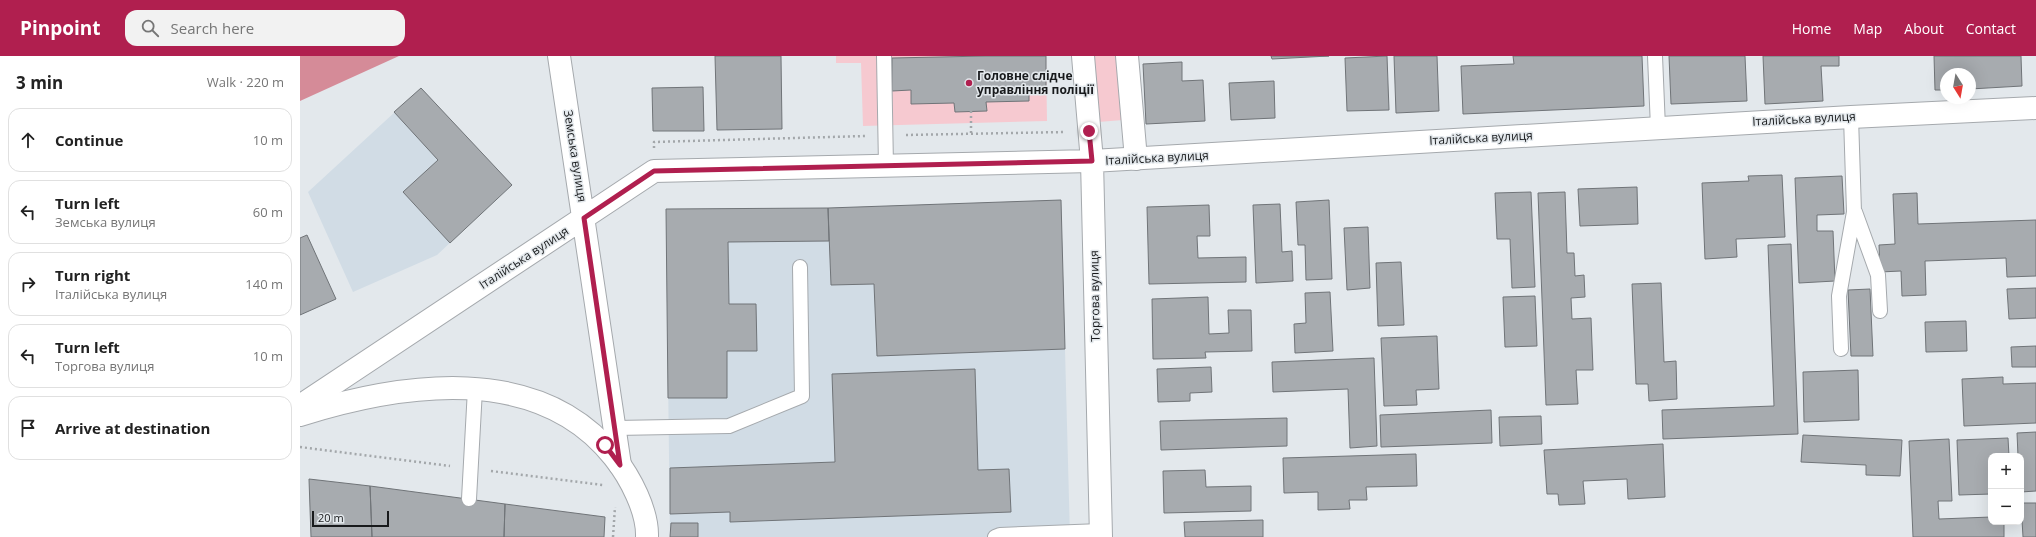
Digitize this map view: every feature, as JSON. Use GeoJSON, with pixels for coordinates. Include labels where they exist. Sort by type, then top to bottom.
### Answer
{"type":"FeatureCollection","features":[{"type":"Feature","properties":{"kind":"street","name":"Земська вулиця"},"geometry":{"type":"LineString","coordinates":[[559,56],[620,465],[633,486],[642,509],[648,537]]}},
{"type":"Feature","properties":{"kind":"street","name":"Торгова вулиця"},"geometry":{"type":"LineString","coordinates":[[1083,56],[1092,161],[1101,534]]}},
{"type":"Feature","properties":{"kind":"street"},"geometry":{"type":"LineString","coordinates":[[1127,56],[1136,159]]}},
{"type":"Feature","properties":{"kind":"street","name":"Італійська вулиця"},"geometry":{"type":"LineString","coordinates":[[300,406],[654,171],[1136,159],[1851,116],[2036,108]]}},
{"type":"Feature","properties":{"kind":"street"},"geometry":{"type":"LineString","coordinates":[[300,415],[332,405],[393,392],[475,389],[499,391],[522,395],[545,403],[566,414],[587,428],[605,445],[620,465]]}},
{"type":"Feature","properties":{"kind":"lane"},"geometry":{"type":"LineString","coordinates":[[884,56],[886,166]]}},
{"type":"Feature","properties":{"kind":"lane"},"geometry":{"type":"LineString","coordinates":[[1655,56],[1658,128]]}},
{"type":"Feature","properties":{"kind":"lane"},"geometry":{"type":"LineString","coordinates":[[1841,349],[1839,296],[1854,212],[1851,116]]}},
{"type":"Feature","properties":{"kind":"lane"},"geometry":{"type":"LineString","coordinates":[[1854,212],[1878,275],[1880,311]]}},
{"type":"Feature","properties":{"kind":"lane"},"geometry":{"type":"LineString","coordinates":[[615,428],[729,426],[802,396],[800,267]]}},
{"type":"Feature","properties":{"kind":"lane"},"geometry":{"type":"LineString","coordinates":[[469,499],[475,389]]}},
{"type":"Feature","properties":{"kind":"lane"},"geometry":{"type":"LineString","coordinates":[[995,537],[1000,535],[1101,534]]}},
{"type":"Feature","properties":{"kind":"path"},"geometry":{"type":"LineString","coordinates":[[970,111],[971,134]]}},
{"type":"Feature","properties":{"kind":"path"},"geometry":{"type":"LineString","coordinates":[[613,537],[615,501]]}},
{"type":"Feature","properties":{"kind":"shaded area"},"geometry":{"type":"Polygon","coordinates":[[[300,56],[399,56],[300,101],[300,56]]]}},
{"type":"Feature","properties":{"kind":"shaded area"},"geometry":{"type":"Polygon","coordinates":[[[836,56],[1046,56],[1047,121],[863,126],[861,63],[836,63],[836,56]]]}},
{"type":"Feature","properties":{"kind":"shaded area"},"geometry":{"type":"Polygon","coordinates":[[[1093,56],[1117,56],[1123,120],[1098,122],[1093,56]]]}},
{"type":"Feature","properties":{"kind":"shaded area"},"geometry":{"type":"Polygon","coordinates":[[[421,88],[512,185],[437,255],[353,292],[308,192],[421,88]]]}},
{"type":"Feature","properties":{"kind":"shaded area"},"geometry":{"type":"Polygon","coordinates":[[[1061,200],[1070,537],[670,537],[666,209],[828,208],[1061,200]]]}},
{"type":"Feature","properties":{"kind":"building"},"geometry":{"type":"Polygon","coordinates":[[[715,56],[781,56],[782,129],[717,130],[715,56]]]}},
{"type":"Feature","properties":{"kind":"building"},"geometry":{"type":"Polygon","coordinates":[[[1046,56],[1046,87],[1029,87],[1029,101],[986,102],[987,111],[955,112],[954,103],[911,104],[911,90],[892,91],[892,58],[1046,56]]]}},
{"type":"Feature","properties":{"kind":"building"},"geometry":{"type":"Polygon","coordinates":[[[1271,56],[1329,56],[1272,59],[1271,56]]]}},
{"type":"Feature","properties":{"kind":"building"},"geometry":{"type":"Polygon","coordinates":[[[1387,56],[1389,110],[1347,111],[1345,58],[1387,56]]]}},
{"type":"Feature","properties":{"kind":"building"},"geometry":{"type":"Polygon","coordinates":[[[1394,56],[1437,56],[1439,111],[1396,113],[1394,56]]]}},
{"type":"Feature","properties":{"kind":"building"},"geometry":{"type":"Polygon","coordinates":[[[1513,56],[1642,56],[1644,106],[1463,114],[1461,66],[1514,64],[1513,56]]]}},
{"type":"Feature","properties":{"kind":"building"},"geometry":{"type":"Polygon","coordinates":[[[1669,56],[1745,56],[1747,101],[1671,104],[1669,56]]]}},
{"type":"Feature","properties":{"kind":"building"},"geometry":{"type":"Polygon","coordinates":[[[1763,56],[1839,56],[1839,66],[1821,66],[1823,101],[1765,104],[1763,56]]]}},
{"type":"Feature","properties":{"kind":"building"},"geometry":{"type":"Polygon","coordinates":[[[1934,56],[2021,56],[2022,86],[1976,89],[1976,68],[1940,68],[1940,90],[1935,90],[1934,56]]]}},
{"type":"Feature","properties":{"kind":"building"},"geometry":{"type":"Polygon","coordinates":[[[1182,62],[1182,81],[1203,80],[1205,121],[1146,124],[1143,64],[1182,62]]]}},
{"type":"Feature","properties":{"kind":"building"},"geometry":{"type":"Polygon","coordinates":[[[1274,81],[1275,118],[1231,120],[1229,83],[1274,81]]]}},
{"type":"Feature","properties":{"kind":"building"},"geometry":{"type":"Polygon","coordinates":[[[703,87],[704,131],[653,131],[652,88],[703,87]]]}},
{"type":"Feature","properties":{"kind":"building"},"geometry":{"type":"Polygon","coordinates":[[[421,88],[512,185],[450,243],[403,192],[438,160],[394,112],[421,88]]]}},
{"type":"Feature","properties":{"kind":"building"},"geometry":{"type":"Polygon","coordinates":[[[1782,175],[1785,237],[1736,239],[1737,257],[1705,259],[1702,183],[1749,181],[1748,176],[1782,175]]]}},
{"type":"Feature","properties":{"kind":"building"},"geometry":{"type":"Polygon","coordinates":[[[1842,176],[1844,214],[1817,215],[1817,231],[1833,231],[1835,281],[1799,283],[1795,178],[1842,176]]]}},
{"type":"Feature","properties":{"kind":"building"},"geometry":{"type":"Polygon","coordinates":[[[1637,187],[1638,224],[1580,226],[1578,189],[1637,187]]]}},
{"type":"Feature","properties":{"kind":"building"},"geometry":{"type":"Polygon","coordinates":[[[1531,192],[1535,287],[1512,288],[1510,239],[1497,239],[1495,193],[1531,192]]]}},
{"type":"Feature","properties":{"kind":"building"},"geometry":{"type":"Polygon","coordinates":[[[1565,192],[1567,253],[1574,253],[1575,276],[1584,275],[1585,297],[1571,298],[1572,319],[1591,318],[1593,370],[1576,370],[1578,404],[1546,405],[1538,193],[1565,192]]]}},
{"type":"Feature","properties":{"kind":"building"},"geometry":{"type":"Polygon","coordinates":[[[1917,193],[1918,224],[2036,220],[2036,276],[2007,277],[2006,258],[1925,261],[1926,295],[1902,296],[1901,271],[1880,272],[1879,245],[1895,244],[1893,194],[1917,193]]]}},
{"type":"Feature","properties":{"kind":"building"},"geometry":{"type":"Polygon","coordinates":[[[1061,200],[1065,349],[877,356],[874,284],[831,285],[828,208],[1061,200]]]}},
{"type":"Feature","properties":{"kind":"building"},"geometry":{"type":"Polygon","coordinates":[[[1329,200],[1332,279],[1306,280],[1305,245],[1298,245],[1296,202],[1329,200]]]}},
{"type":"Feature","properties":{"kind":"building"},"geometry":{"type":"Polygon","coordinates":[[[1280,204],[1282,252],[1292,251],[1293,281],[1256,283],[1253,205],[1280,204]]]}},
{"type":"Feature","properties":{"kind":"building"},"geometry":{"type":"Polygon","coordinates":[[[1209,205],[1210,236],[1197,236],[1198,258],[1246,257],[1246,282],[1149,284],[1147,207],[1209,205]]]}},
{"type":"Feature","properties":{"kind":"building"},"geometry":{"type":"Polygon","coordinates":[[[828,208],[829,241],[728,242],[729,304],[756,304],[757,351],[727,351],[727,398],[668,398],[666,209],[828,208]]]}},
{"type":"Feature","properties":{"kind":"building"},"geometry":{"type":"Polygon","coordinates":[[[1368,227],[1370,288],[1347,290],[1344,228],[1368,227]]]}},
{"type":"Feature","properties":{"kind":"building"},"geometry":{"type":"Polygon","coordinates":[[[307,235],[336,299],[300,315],[300,238],[307,235]]]}},
{"type":"Feature","properties":{"kind":"building"},"geometry":{"type":"Polygon","coordinates":[[[1791,244],[1798,434],[1663,439],[1662,410],[1774,406],[1768,245],[1791,244]]]}},
{"type":"Feature","properties":{"kind":"building"},"geometry":{"type":"Polygon","coordinates":[[[1401,262],[1404,325],[1378,326],[1376,263],[1401,262]]]}},
{"type":"Feature","properties":{"kind":"building"},"geometry":{"type":"Polygon","coordinates":[[[1661,283],[1664,362],[1676,361],[1677,399],[1649,401],[1648,384],[1636,384],[1632,284],[1661,283]]]}},
{"type":"Feature","properties":{"kind":"building"},"geometry":{"type":"Polygon","coordinates":[[[2036,288],[2036,318],[2009,319],[2007,289],[2036,288]]]}},
{"type":"Feature","properties":{"kind":"building"},"geometry":{"type":"Polygon","coordinates":[[[1870,289],[1873,356],[1851,356],[1848,290],[1870,289]]]}},
{"type":"Feature","properties":{"kind":"building"},"geometry":{"type":"Polygon","coordinates":[[[1330,292],[1333,351],[1295,353],[1294,324],[1306,323],[1305,293],[1330,292]]]}},
{"type":"Feature","properties":{"kind":"building"},"geometry":{"type":"Polygon","coordinates":[[[1535,296],[1537,346],[1505,347],[1503,297],[1535,296]]]}},
{"type":"Feature","properties":{"kind":"building"},"geometry":{"type":"Polygon","coordinates":[[[1208,297],[1209,334],[1229,333],[1228,310],[1251,310],[1252,351],[1205,352],[1206,358],[1153,359],[1152,299],[1208,297]]]}},
{"type":"Feature","properties":{"kind":"building"},"geometry":{"type":"Polygon","coordinates":[[[1966,321],[1967,351],[1926,352],[1925,322],[1966,321]]]}},
{"type":"Feature","properties":{"kind":"building"},"geometry":{"type":"Polygon","coordinates":[[[1437,336],[1439,389],[1416,390],[1417,405],[1384,406],[1381,338],[1437,336]]]}},
{"type":"Feature","properties":{"kind":"building"},"geometry":{"type":"Polygon","coordinates":[[[2036,346],[2036,367],[2012,367],[2011,347],[2036,346]]]}},
{"type":"Feature","properties":{"kind":"building"},"geometry":{"type":"Polygon","coordinates":[[[1374,358],[1377,446],[1350,448],[1348,389],[1273,392],[1272,362],[1374,358]]]}},
{"type":"Feature","properties":{"kind":"building"},"geometry":{"type":"Polygon","coordinates":[[[1211,367],[1212,392],[1190,393],[1190,401],[1158,402],[1157,369],[1211,367]]]}},
{"type":"Feature","properties":{"kind":"building"},"geometry":{"type":"Polygon","coordinates":[[[975,369],[978,470],[1009,469],[1011,512],[730,522],[730,512],[670,514],[670,468],[835,462],[832,374],[975,369]]]}},
{"type":"Feature","properties":{"kind":"building"},"geometry":{"type":"Polygon","coordinates":[[[1858,370],[1859,420],[1804,422],[1803,372],[1858,370]]]}},
{"type":"Feature","properties":{"kind":"building"},"geometry":{"type":"Polygon","coordinates":[[[2003,377],[2003,384],[2036,383],[2036,423],[1964,426],[1962,379],[2003,377]]]}},
{"type":"Feature","properties":{"kind":"building"},"geometry":{"type":"Polygon","coordinates":[[[1491,410],[1492,443],[1381,447],[1380,415],[1491,410]]]}},
{"type":"Feature","properties":{"kind":"building"},"geometry":{"type":"Polygon","coordinates":[[[1541,416],[1542,444],[1500,446],[1499,417],[1541,416]]]}},
{"type":"Feature","properties":{"kind":"building"},"geometry":{"type":"Polygon","coordinates":[[[1287,418],[1287,446],[1161,450],[1160,421],[1287,418]]]}},
{"type":"Feature","properties":{"kind":"building"},"geometry":{"type":"Polygon","coordinates":[[[2036,432],[2036,491],[2024,492],[2024,453],[2018,453],[2017,433],[2036,432]]]}},
{"type":"Feature","properties":{"kind":"building"},"geometry":{"type":"Polygon","coordinates":[[[1803,435],[1902,440],[1900,476],[1866,475],[1866,465],[1801,462],[1803,435]]]}},
{"type":"Feature","properties":{"kind":"building"},"geometry":{"type":"Polygon","coordinates":[[[2008,438],[2009,453],[1988,453],[1988,494],[1959,495],[1957,440],[2008,438]]]}},
{"type":"Feature","properties":{"kind":"building"},"geometry":{"type":"Polygon","coordinates":[[[1949,439],[1952,501],[1938,501],[1939,519],[1988,517],[1988,525],[2004,525],[2004,537],[1913,537],[1909,441],[1949,439]]]}},
{"type":"Feature","properties":{"kind":"building"},"geometry":{"type":"Polygon","coordinates":[[[1663,444],[1665,497],[1628,499],[1627,479],[1583,481],[1585,504],[1559,505],[1558,494],[1547,494],[1544,450],[1663,444]]]}},
{"type":"Feature","properties":{"kind":"building"},"geometry":{"type":"Polygon","coordinates":[[[1416,454],[1417,486],[1366,487],[1367,500],[1349,500],[1350,509],[1318,510],[1318,492],[1284,493],[1283,458],[1416,454]]]}},
{"type":"Feature","properties":{"kind":"building"},"geometry":{"type":"Polygon","coordinates":[[[1205,470],[1206,487],[1251,486],[1251,511],[1164,513],[1163,471],[1205,470]]]}},
{"type":"Feature","properties":{"kind":"building"},"geometry":{"type":"Polygon","coordinates":[[[309,479],[370,486],[372,537],[311,537],[309,479]]]}},
{"type":"Feature","properties":{"kind":"building"},"geometry":{"type":"Polygon","coordinates":[[[370,486],[505,504],[504,537],[372,537],[370,486]]]}},
{"type":"Feature","properties":{"kind":"building"},"geometry":{"type":"Polygon","coordinates":[[[2024,503],[2036,503],[2036,537],[2023,537],[2024,503]]]}},
{"type":"Feature","properties":{"kind":"building"},"geometry":{"type":"Polygon","coordinates":[[[505,504],[605,517],[604,537],[504,537],[505,504]]]}},
{"type":"Feature","properties":{"kind":"building"},"geometry":{"type":"Polygon","coordinates":[[[1263,520],[1263,537],[1185,537],[1184,522],[1263,520]]]}},
{"type":"Feature","properties":{"kind":"building"},"geometry":{"type":"Polygon","coordinates":[[[671,523],[698,523],[698,537],[670,537],[671,523]]]}},
{"type":"Feature","properties":{"kind":"place","name":"Головне слідче управління поліції"},"geometry":{"type":"Point","coordinates":[969,83]}},
{"type":"Feature","properties":{"kind":"route"},"geometry":{"type":"LineString","coordinates":[[605,445],[620,465],[584,218],[654,171],[1092,161],[1089,131]]}}]}
